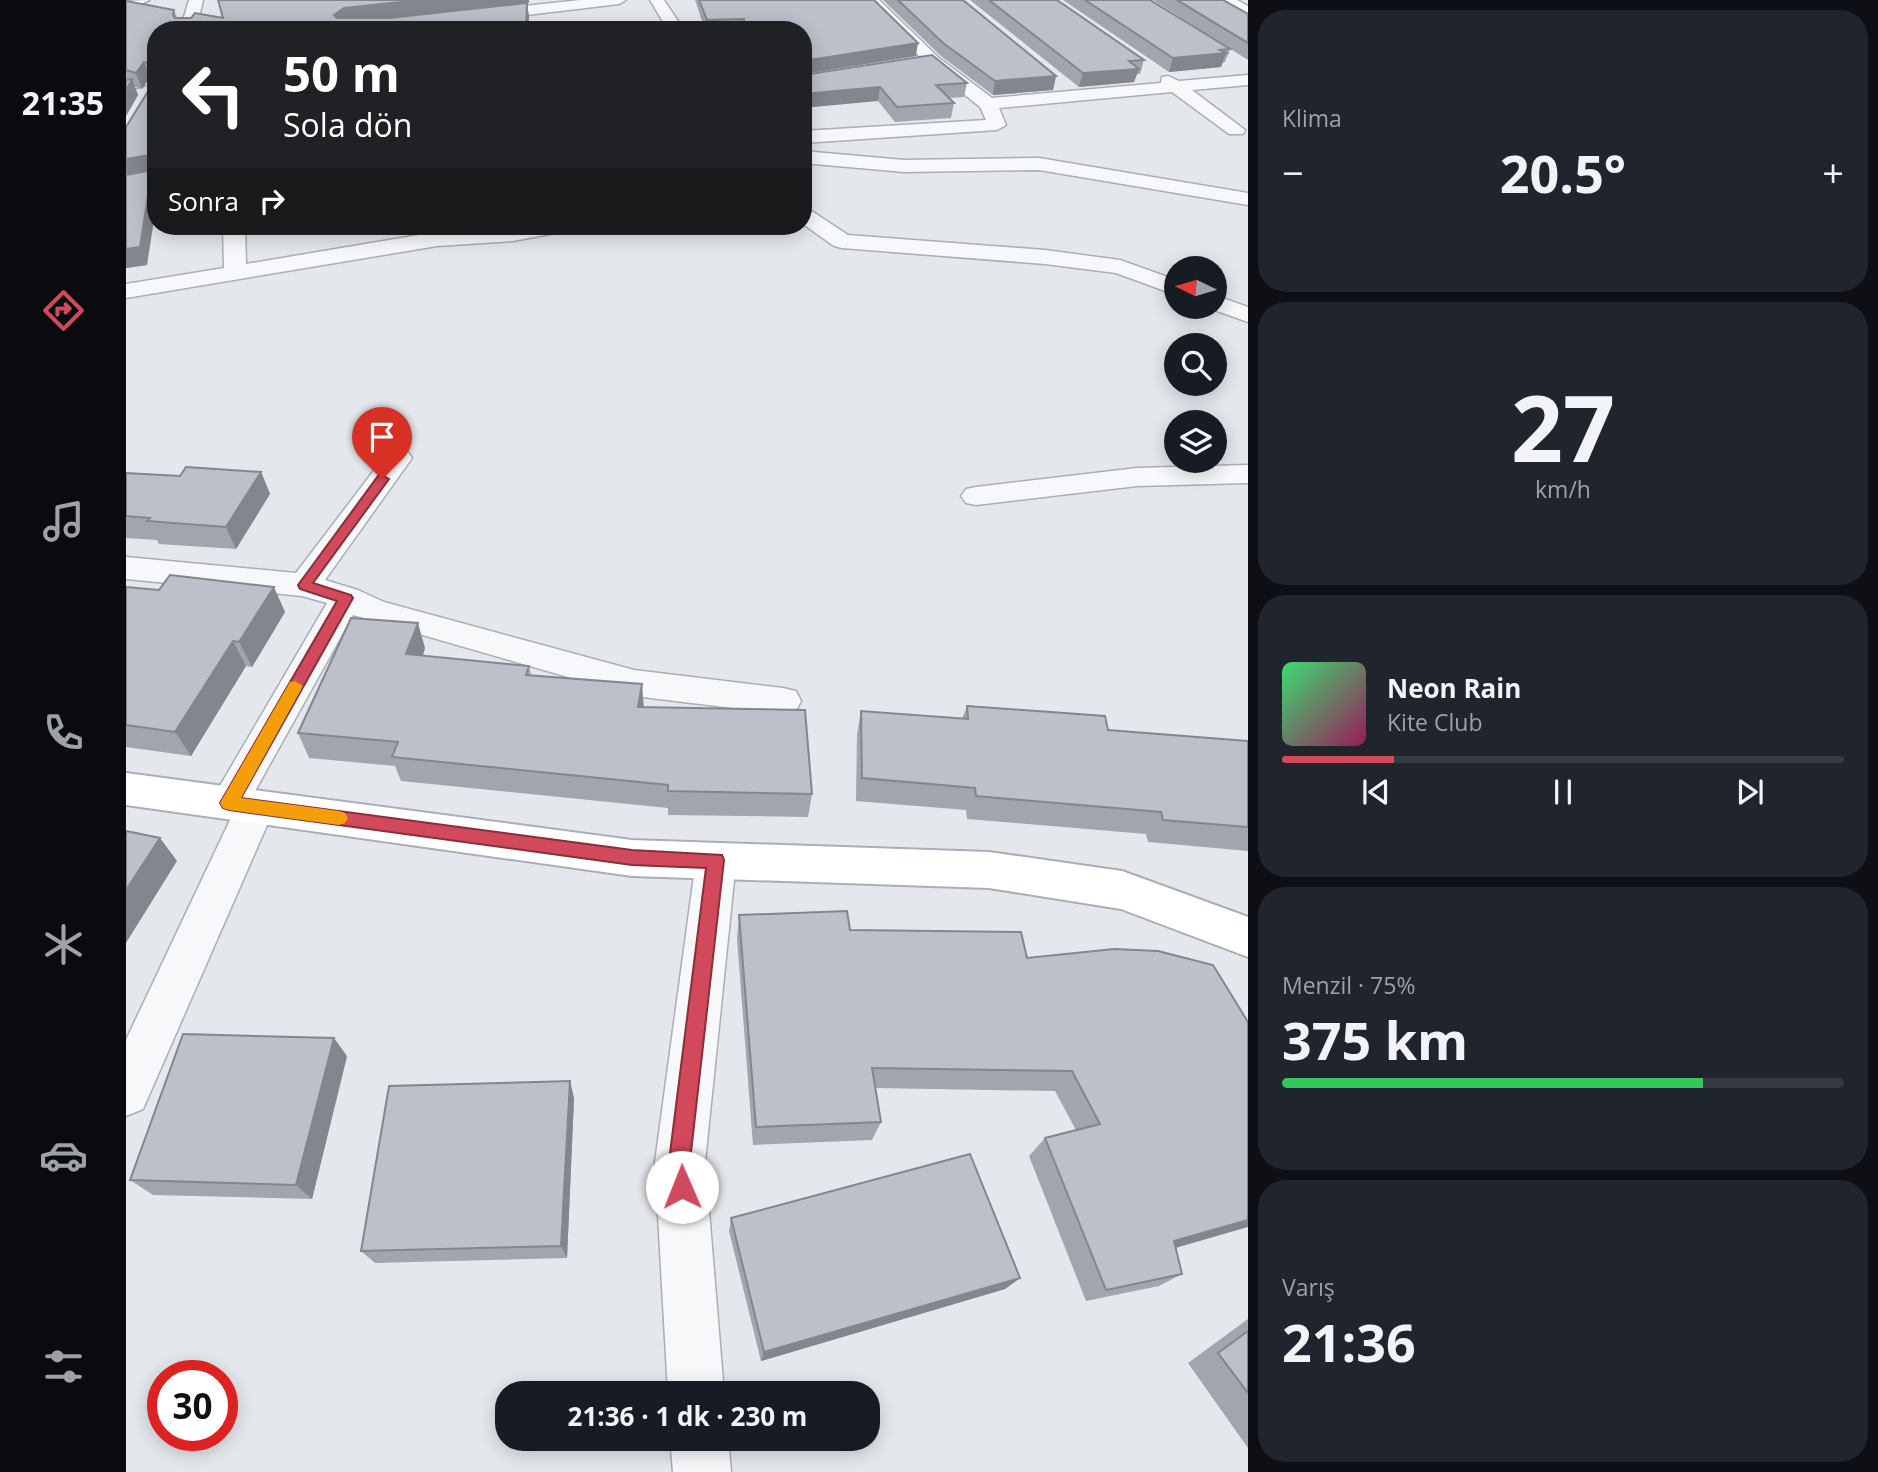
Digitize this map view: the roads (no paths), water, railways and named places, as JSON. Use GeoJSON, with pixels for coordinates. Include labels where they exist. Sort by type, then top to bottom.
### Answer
{"type":"FeatureCollection","features":[{"type":"Feature","properties":{"kind":"main road"},"geometry":{"type":"LineString","coordinates":[[126,6],[141,0]]}},
{"type":"Feature","properties":{"kind":"main road"},"geometry":{"type":"LineString","coordinates":[[126,789],[632,858],[989,870],[1122,890],[1248,937]]}},
{"type":"Feature","properties":{"kind":"street"},"geometry":{"type":"LineString","coordinates":[[190,21],[196,0]]}},
{"type":"Feature","properties":{"kind":"street"},"geometry":{"type":"LineString","coordinates":[[457,19],[619,0]]}},
{"type":"Feature","properties":{"kind":"street"},"geometry":{"type":"LineString","coordinates":[[657,0],[670,21]]}},
{"type":"Feature","properties":{"kind":"street"},"geometry":{"type":"LineString","coordinates":[[812,136],[997,125],[988,104],[933,61],[871,0]]}},
{"type":"Feature","properties":{"kind":"street"},"geometry":{"type":"LineString","coordinates":[[1226,0],[1248,12]]}},
{"type":"Feature","properties":{"kind":"street"},"geometry":{"type":"LineString","coordinates":[[906,65],[933,61]]}},
{"type":"Feature","properties":{"kind":"street"},"geometry":{"type":"LineString","coordinates":[[1157,74],[1236,130]]}},
{"type":"Feature","properties":{"kind":"street"},"geometry":{"type":"LineString","coordinates":[[126,86],[147,80]]}},
{"type":"Feature","properties":{"kind":"street"},"geometry":{"type":"LineString","coordinates":[[1054,80],[1074,96]]}},
{"type":"Feature","properties":{"kind":"street"},"geometry":{"type":"LineString","coordinates":[[988,104],[1248,80]]}},
{"type":"Feature","properties":{"kind":"street"},"geometry":{"type":"LineString","coordinates":[[812,158],[904,166],[1039,164],[1248,199]]}},
{"type":"Feature","properties":{"kind":"street"},"geometry":{"type":"LineString","coordinates":[[812,220],[842,240],[1045,257],[1120,267],[1164,284]]}},
{"type":"Feature","properties":{"kind":"street"},"geometry":{"type":"LineString","coordinates":[[234,235],[235,271]]}},
{"type":"Feature","properties":{"kind":"street"},"geometry":{"type":"LineString","coordinates":[[126,291],[424,235]]}},
{"type":"Feature","properties":{"kind":"street"},"geometry":{"type":"LineString","coordinates":[[1227,307],[1248,315]]}},
{"type":"Feature","properties":{"kind":"street"},"geometry":{"type":"LineString","coordinates":[[304,585],[398,458]]}},
{"type":"Feature","properties":{"kind":"street"},"geometry":{"type":"LineString","coordinates":[[976,496],[1137,477],[1248,474]]}},
{"type":"Feature","properties":{"kind":"street"},"geometry":{"type":"LineString","coordinates":[[126,568],[304,585],[346,598],[373,611],[634,683],[783,701]]}},
{"type":"Feature","properties":{"kind":"street"},"geometry":{"type":"LineString","coordinates":[[126,1092],[243,805],[346,598]]}},
{"type":"Feature","properties":{"kind":"street"},"geometry":{"type":"LineString","coordinates":[[695,1381],[680,1161],[716,860]]}},
{"type":"Feature","properties":{"kind":"street"},"geometry":{"type":"LineString","coordinates":[[700,1451],[702,1472]]}}]}
